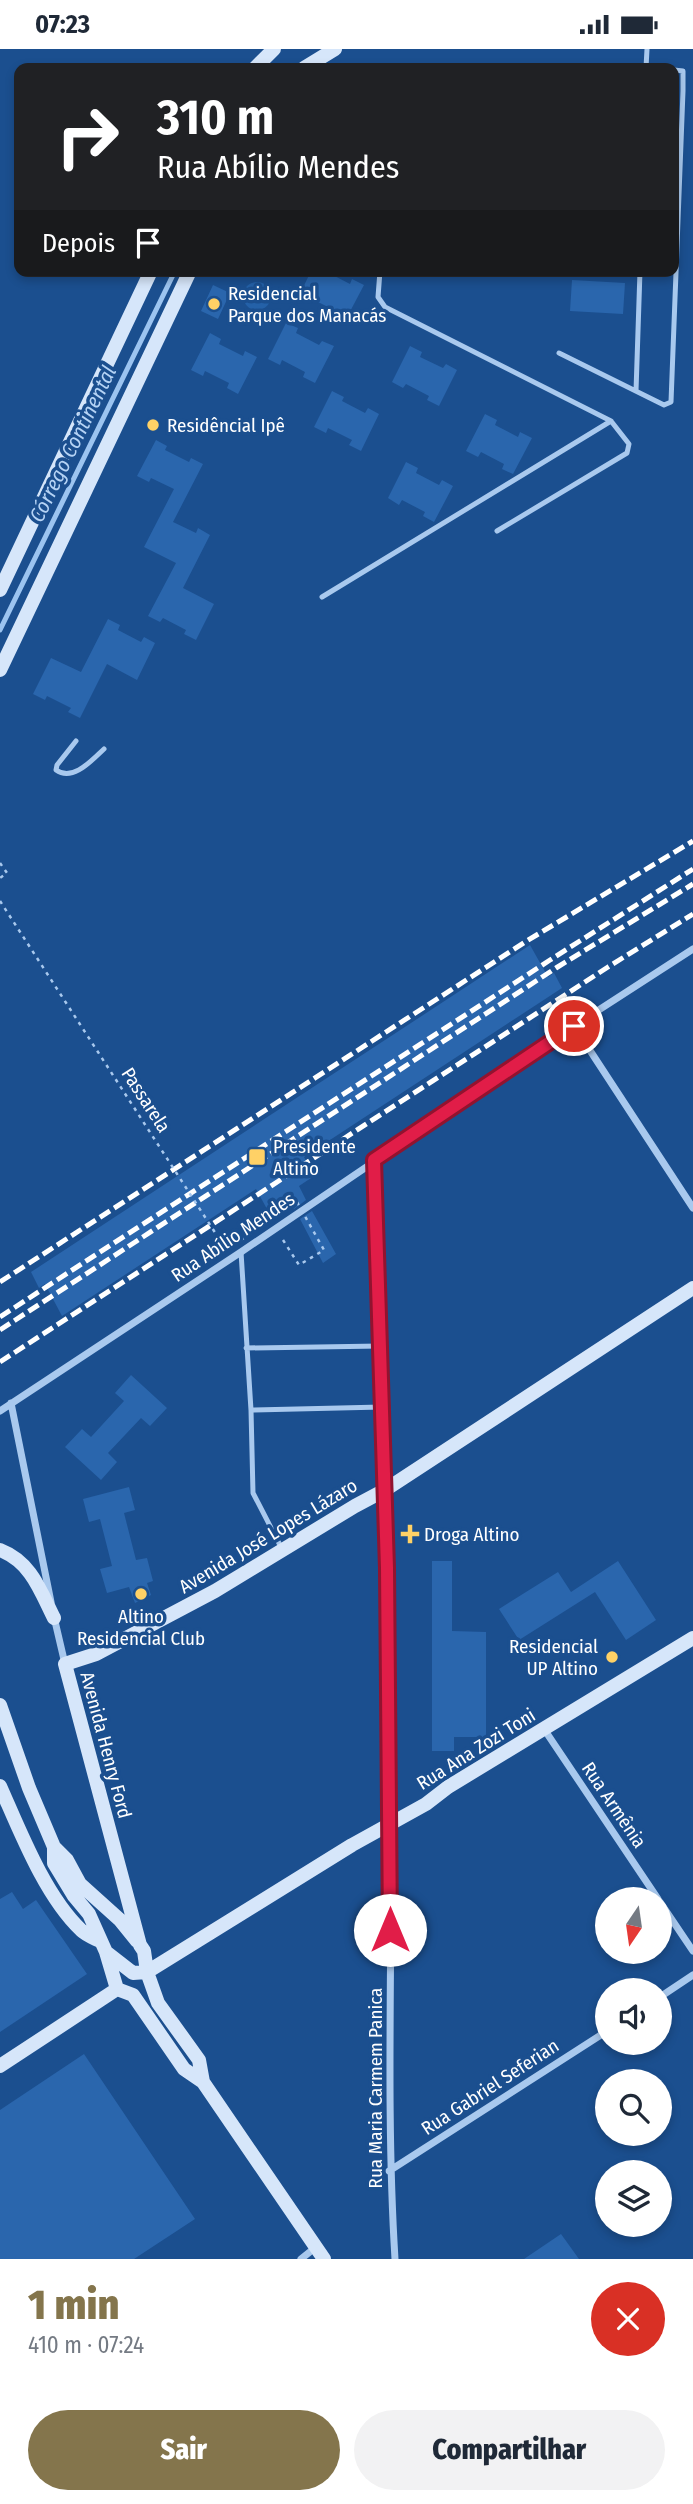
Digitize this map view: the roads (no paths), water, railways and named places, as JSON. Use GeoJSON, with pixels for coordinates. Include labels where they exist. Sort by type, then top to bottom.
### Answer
{"type":"FeatureCollection","features":[{"type":"Feature","properties":{"kind":"main road"},"geometry":{"type":"LineString","coordinates":[[260,63],[274,49]]}},
{"type":"Feature","properties":{"kind":"main road"},"geometry":{"type":"LineString","coordinates":[[311,63],[335,49]]}},
{"type":"Feature","properties":{"kind":"main road"},"geometry":{"type":"LineString","coordinates":[[0,590],[148,277]]}},
{"type":"Feature","properties":{"kind":"main road"},"geometry":{"type":"LineString","coordinates":[[0,670],[187,277]]}},
{"type":"Feature","properties":{"kind":"main road","name":"Avenida José Lopes Lázaro"},"geometry":{"type":"LineString","coordinates":[[65,1664],[96,1654],[284,1551],[385,1490],[693,1288]]}},
{"type":"Feature","properties":{"kind":"main road"},"geometry":{"type":"LineString","coordinates":[[0,1550],[23,1562],[54,1618]]}},
{"type":"Feature","properties":{"kind":"main road","name":"Rua Ana Zozi Toni"},"geometry":{"type":"LineString","coordinates":[[146,1972],[426,1804],[448,1787],[693,1638]]}},
{"type":"Feature","properties":{"kind":"main road","name":"Avenida Henry Ford"},"geometry":{"type":"LineString","coordinates":[[65,1664],[142,1948],[146,1972],[158,2003],[199,2060],[203,2082]]}},
{"type":"Feature","properties":{"kind":"main road"},"geometry":{"type":"LineString","coordinates":[[0,1705],[29,1788],[54,1847],[67,1860],[80,1884],[120,1920],[142,1948],[170,1956]]}},
{"type":"Feature","properties":{"kind":"main road"},"geometry":{"type":"LineString","coordinates":[[0,1786],[43,1876],[68,1914],[83,1931],[133,1973],[146,1972]]}},
{"type":"Feature","properties":{"kind":"main road"},"geometry":{"type":"LineString","coordinates":[[0,2066],[117,1989],[89,1914],[74,1896],[54,1863],[54,1847]]}},
{"type":"Feature","properties":{"kind":"main road","name":"Avenida Henry Ford"},"geometry":{"type":"LineString","coordinates":[[117,1989],[133,1995],[184,2069],[203,2082],[320,2253]]}},
{"type":"Feature","properties":{"kind":"street","name":"Rua Abílio Mendes"},"geometry":{"type":"LineString","coordinates":[[0,1411],[693,949]]}},
{"type":"Feature","properties":{"kind":"street"},"geometry":{"type":"LineString","coordinates":[[574,1026],[693,1208]]}},
{"type":"Feature","properties":{"kind":"street","name":"Rua Maria Carmem Panica"},"geometry":{"type":"LineString","coordinates":[[374,1160],[385,1490],[391,1823],[390,2171],[395,2259]]}},
{"type":"Feature","properties":{"kind":"street","name":"Avenida Henry Ford"},"geometry":{"type":"LineString","coordinates":[[11,1403],[65,1664]]}},
{"type":"Feature","properties":{"kind":"street","name":"Rua Armênia"},"geometry":{"type":"LineString","coordinates":[[544,1730],[650,1887]]}},
{"type":"Feature","properties":{"kind":"street","name":"Rua Armênia"},"geometry":{"type":"LineString","coordinates":[[672,1920],[693,1951]]}},
{"type":"Feature","properties":{"kind":"street"},"geometry":{"type":"LineString","coordinates":[[672,1989],[693,1975]]}},
{"type":"Feature","properties":{"kind":"street","name":"Rua Gabriel Seferian"},"geometry":{"type":"LineString","coordinates":[[390,2171],[595,2039]]}},
{"type":"Feature","properties":{"kind":"street"},"geometry":{"type":"LineString","coordinates":[[301,2259],[320,2253]]}},
{"type":"Feature","properties":{"kind":"lane"},"geometry":{"type":"LineString","coordinates":[[679,71],[683,71],[683,91],[679,195]]}},
{"type":"Feature","properties":{"kind":"lane"},"geometry":{"type":"LineString","coordinates":[[380,277],[378,297],[384,307],[611,421],[629,444],[627,453],[498,531]]}},
{"type":"Feature","properties":{"kind":"lane"},"geometry":{"type":"LineString","coordinates":[[636,391],[640,277]]}},
{"type":"Feature","properties":{"kind":"lane"},"geometry":{"type":"LineString","coordinates":[[559,353],[664,405],[671,402],[676,277]]}},
{"type":"Feature","properties":{"kind":"lane"},"geometry":{"type":"LineString","coordinates":[[322,597],[611,421]]}},
{"type":"Feature","properties":{"kind":"lane"},"geometry":{"type":"LineString","coordinates":[[76,741],[57,765],[60,774],[68,775],[77,771],[104,749]]}},
{"type":"Feature","properties":{"kind":"lane"},"geometry":{"type":"LineString","coordinates":[[242,1252],[253,1493],[284,1551]]}},
{"type":"Feature","properties":{"kind":"lane"},"geometry":{"type":"LineString","coordinates":[[246,1348],[380,1346]]}},
{"type":"Feature","properties":{"kind":"lane"},"geometry":{"type":"LineString","coordinates":[[251,1410],[382,1407]]}},
{"type":"Feature","properties":{"kind":"waterway","name":"Córrego Continental"},"geometry":{"type":"LineString","coordinates":[[0,630],[172,277]]}},
{"type":"Feature","properties":{"kind":"railway"},"geometry":{"type":"LineString","coordinates":[[0,1282],[525,942],[693,841]]}},
{"type":"Feature","properties":{"kind":"railway"},"geometry":{"type":"LineString","coordinates":[[0,1317],[693,869]]}},
{"type":"Feature","properties":{"kind":"railway"},"geometry":{"type":"LineString","coordinates":[[0,1330],[556,968],[693,884]]}},
{"type":"Feature","properties":{"kind":"railway"},"geometry":{"type":"LineString","coordinates":[[0,1362],[693,914]]}},
{"type":"Feature","properties":{"kind":"place","name":"Residencial Parque dos Manacás"},"geometry":{"type":"Point","coordinates":[214,304]}},
{"type":"Feature","properties":{"kind":"place","name":"Residêncial Ipê"},"geometry":{"type":"Point","coordinates":[153,425]}},
{"type":"Feature","properties":{"kind":"place","name":"Presidente Altino"},"geometry":{"type":"Point","coordinates":[257,1157]}},
{"type":"Feature","properties":{"kind":"place","name":"Droga Altino"},"geometry":{"type":"Point","coordinates":[410,1534]}},
{"type":"Feature","properties":{"kind":"place","name":"Altino Residencial Club"},"geometry":{"type":"Point","coordinates":[141,1594]}},
{"type":"Feature","properties":{"kind":"place","name":"Residencial UP Altino"},"geometry":{"type":"Point","coordinates":[612,1657]}}]}
